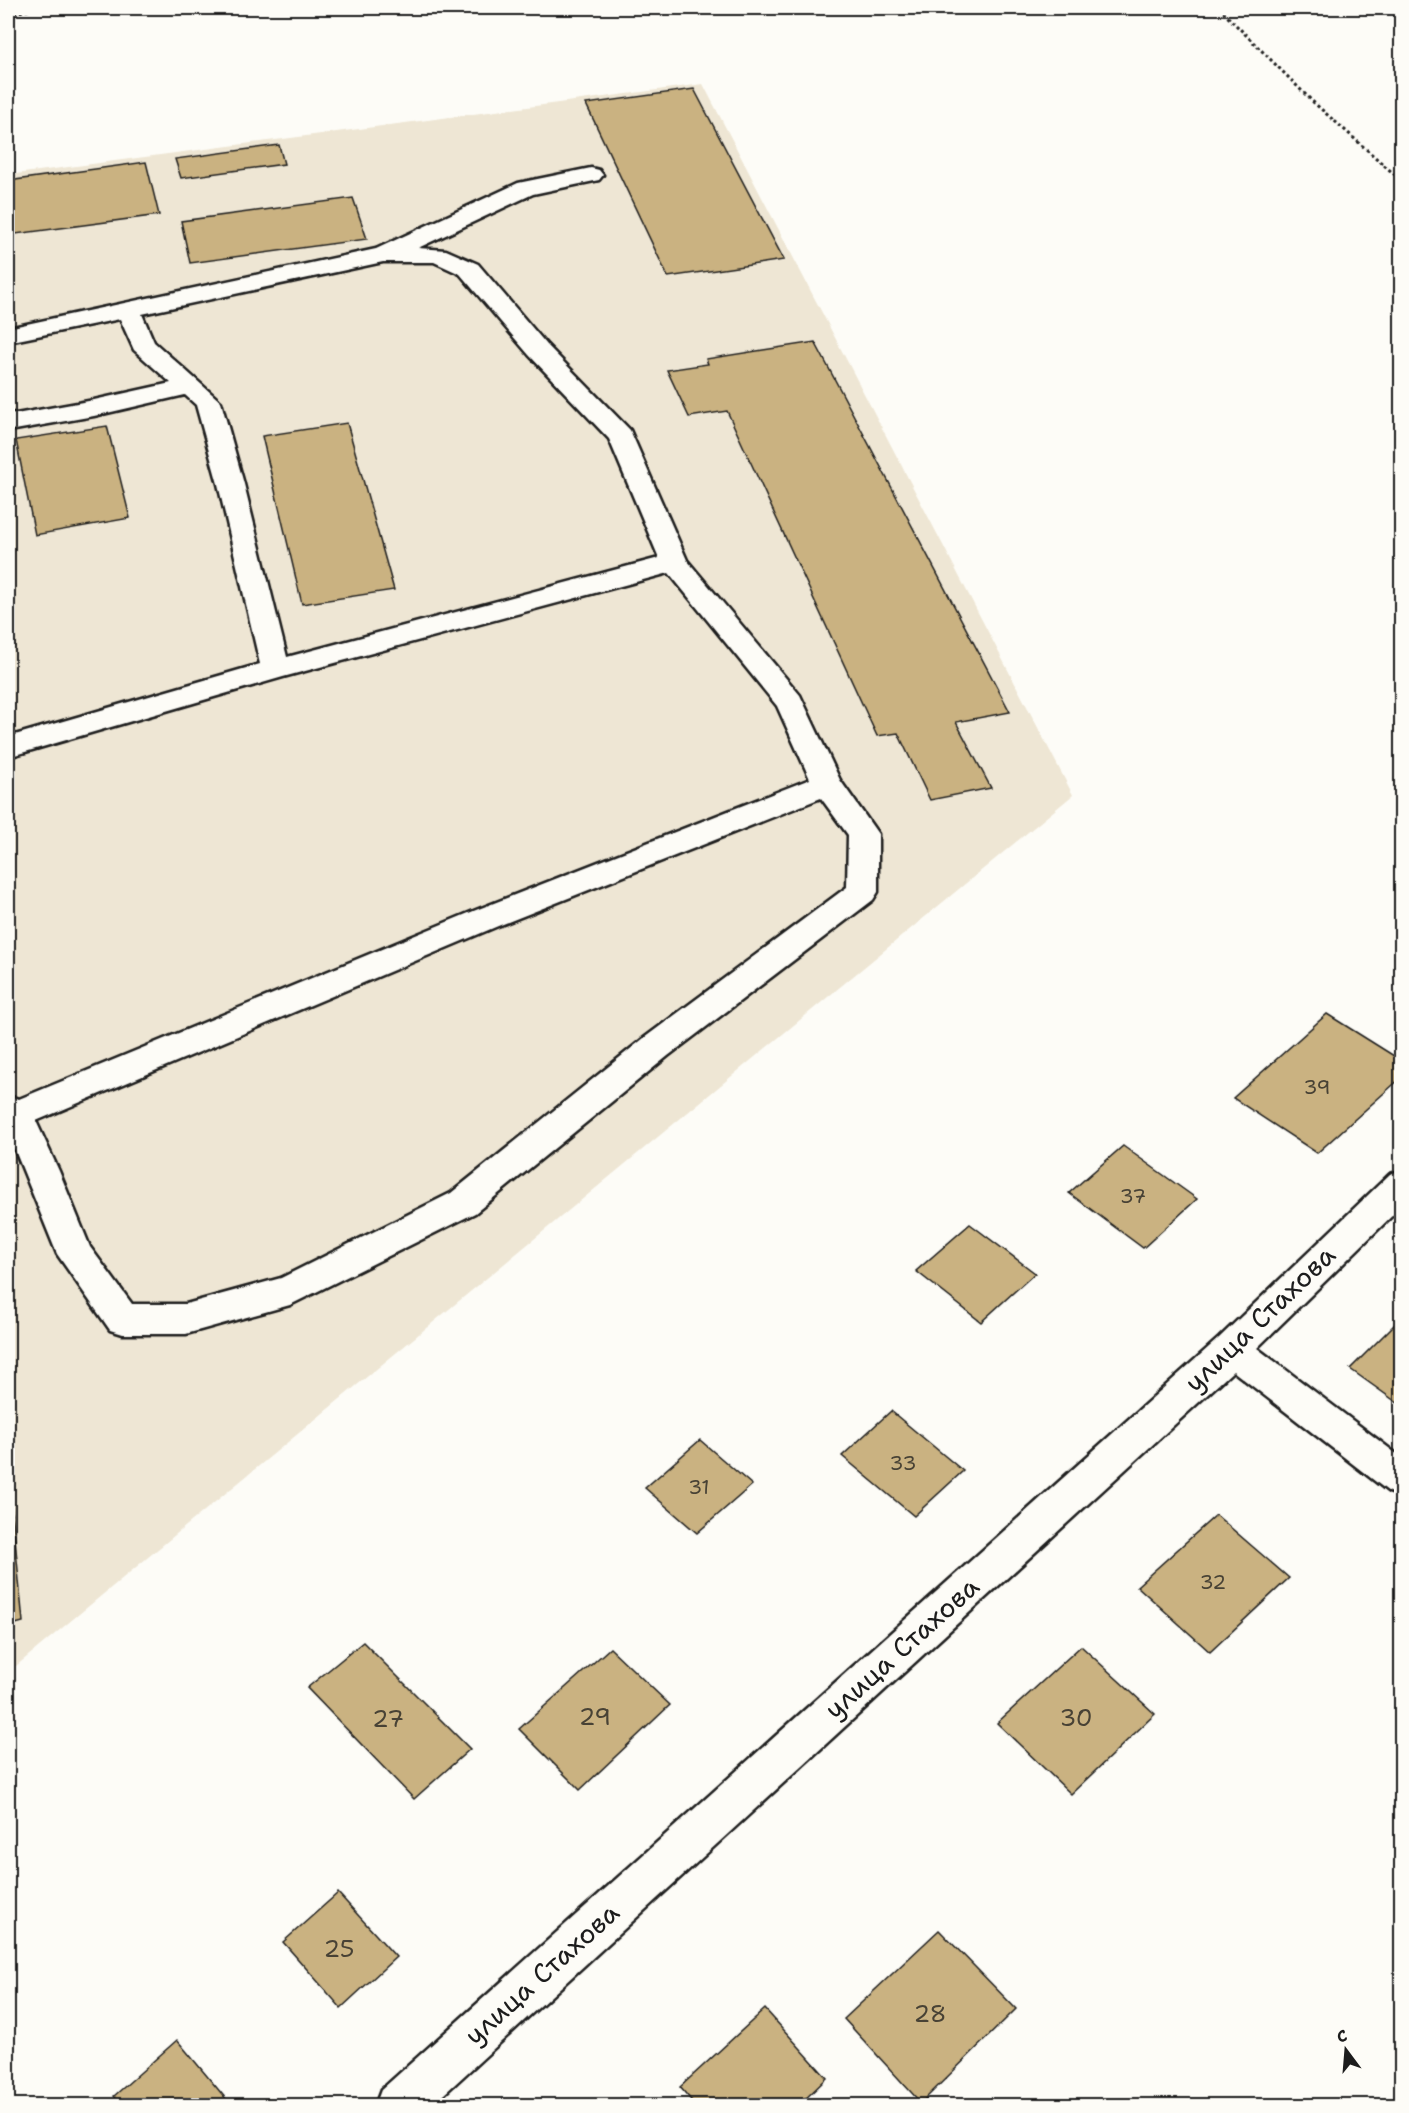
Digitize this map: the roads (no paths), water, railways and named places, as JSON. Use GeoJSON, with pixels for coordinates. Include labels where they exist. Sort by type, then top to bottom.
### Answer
{"type":"FeatureCollection","features":[{"type":"Feature","properties":{"kind":"street"},"geometry":{"type":"LineString","coordinates":[[383,255],[526,188],[591,175]]}},
{"type":"Feature","properties":{"kind":"street"},"geometry":{"type":"LineString","coordinates":[[8,335],[383,255],[438,255],[469,269],[538,350],[621,436],[675,563],[790,702],[827,784],[863,834],[862,892],[656,1047],[463,1203],[290,1290],[186,1319],[123,1319],[75,1254],[42,1171],[12,1112],[487,918],[827,784]]}},
{"type":"Feature","properties":{"kind":"street"},"geometry":{"type":"LineString","coordinates":[[128,309],[143,345],[208,402],[231,484],[276,669]]}},
{"type":"Feature","properties":{"kind":"street"},"geometry":{"type":"LineString","coordinates":[[8,420],[15,422],[94,408],[190,386]]}},
{"type":"Feature","properties":{"kind":"street"},"geometry":{"type":"LineString","coordinates":[[8,747],[276,669],[675,563]]}},
{"type":"Feature","properties":{"kind":"street","name":"улица Стахова"},"geometry":{"type":"LineString","coordinates":[[397,2106],[1232,1349],[1401,1184]]}},
{"type":"Feature","properties":{"kind":"street"},"geometry":{"type":"LineString","coordinates":[[1232,1349],[1401,1480]]}}]}
